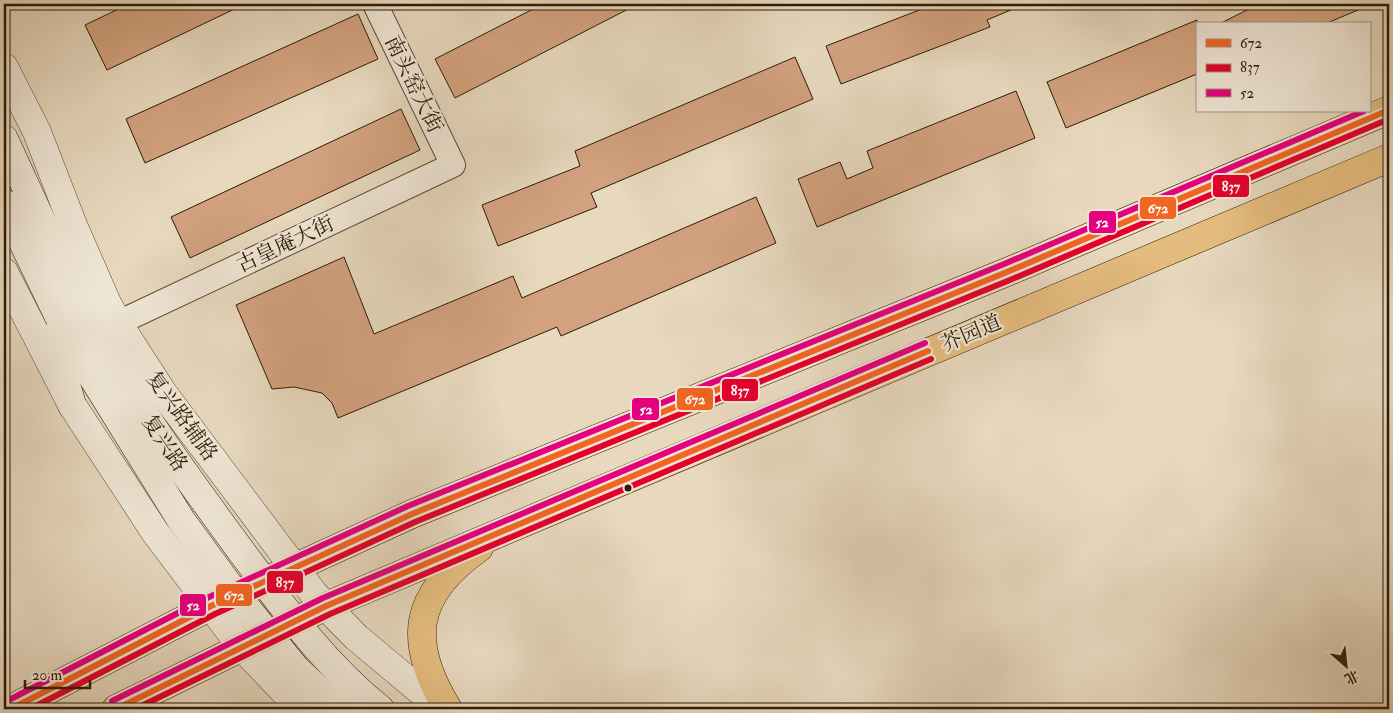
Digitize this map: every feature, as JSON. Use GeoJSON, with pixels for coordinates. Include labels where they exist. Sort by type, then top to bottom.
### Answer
{"type":"FeatureCollection","features":[{"type":"Feature","properties":{"kind":"main road","name":"复兴路辅路"},"geometry":{"type":"LineString","coordinates":[[4,67],[37,132],[73,225],[118,323],[163,393],[294,567],[326,606],[356,637],[442,709]]}},
{"type":"Feature","properties":{"kind":"main road","name":"芥园道"},"geometry":{"type":"LineString","coordinates":[[11,709],[211,606],[412,514],[1007,272],[1389,110]]}},
{"type":"Feature","properties":{"kind":"main road","name":"复兴路"},"geometry":{"type":"LineString","coordinates":[[4,139],[71,284],[118,372],[172,454],[294,622],[365,697],[380,709]]}},
{"type":"Feature","properties":{"kind":"main road","name":"芥园道"},"geometry":{"type":"LineString","coordinates":[[116,709],[241,646],[326,606],[1389,158]]}},
{"type":"Feature","properties":{"kind":"main road","name":"复兴路"},"geometry":{"type":"LineString","coordinates":[[4,203],[60,320],[102,395],[170,503],[236,595],[267,634],[296,669],[339,709]]}},
{"type":"Feature","properties":{"kind":"main road"},"geometry":{"type":"LineString","coordinates":[[4,272],[72,405],[155,532],[241,646],[301,709]]}},
{"type":"Feature","properties":{"kind":"main road"},"geometry":{"type":"LineString","coordinates":[[60,320],[59,343],[62,370],[72,405]]}},
{"type":"Feature","properties":{"kind":"main road"},"geometry":{"type":"LineString","coordinates":[[448,709],[427,669],[420,641],[422,621],[430,601],[446,579],[471,554],[506,529]]}},
{"type":"Feature","properties":{"kind":"street","name":"南头窑大街"},"geometry":{"type":"LineString","coordinates":[[375,4],[453,165]]}},
{"type":"Feature","properties":{"kind":"street","name":"古皇庵大街"},"geometry":{"type":"LineString","coordinates":[[118,323],[453,165]]}},
{"type":"Feature","properties":{"kind":"building"},"geometry":{"type":"Polygon","coordinates":[[[129,4],[245,4],[107,70],[85,25],[129,4]]]}},
{"type":"Feature","properties":{"kind":"building"},"geometry":{"type":"Polygon","coordinates":[[[543,4],[638,4],[455,98],[435,59],[543,4]]]}},
{"type":"Feature","properties":{"kind":"building"},"geometry":{"type":"Polygon","coordinates":[[[935,4],[1025,4],[987,20],[990,27],[841,84],[826,46],[935,4]]]}},
{"type":"Feature","properties":{"kind":"building"},"geometry":{"type":"Polygon","coordinates":[[[1259,4],[1372,4],[1330,22],[1223,22],[1259,4]]]}},
{"type":"Feature","properties":{"kind":"building"},"geometry":{"type":"Polygon","coordinates":[[[358,14],[378,59],[145,163],[126,119],[358,14]]]}},
{"type":"Feature","properties":{"kind":"building"},"geometry":{"type":"Polygon","coordinates":[[[1197,20],[1196,74],[1066,128],[1047,82],[1197,20]]]}},
{"type":"Feature","properties":{"kind":"building"},"geometry":{"type":"Polygon","coordinates":[[[795,57],[813,99],[591,193],[597,207],[498,246],[482,205],[580,166],[575,151],[795,57]]]}},
{"type":"Feature","properties":{"kind":"building"},"geometry":{"type":"Polygon","coordinates":[[[1016,91],[1035,138],[817,227],[798,179],[840,162],[847,179],[873,168],[867,151],[1016,91]]]}},
{"type":"Feature","properties":{"kind":"building"},"geometry":{"type":"Polygon","coordinates":[[[401,109],[420,150],[190,258],[171,217],[401,109]]]}},
{"type":"Feature","properties":{"kind":"building"},"geometry":{"type":"Polygon","coordinates":[[[756,197],[776,243],[561,336],[557,327],[338,418],[332,403],[322,393],[294,387],[272,389],[236,305],[344,257],[374,334],[513,276],[522,298],[756,197]]]}},
{"type":"Feature","properties":{"kind":"transit line","name":"672"},"geometry":{"type":"LineString","coordinates":[[11,709],[211,606],[412,514],[1007,272],[1389,110]]}},
{"type":"Feature","properties":{"kind":"transit line","name":"52"},"geometry":{"type":"LineString","coordinates":[[7,701],[207,598],[408,506],[1004,264],[1362,112]]}},
{"type":"Feature","properties":{"kind":"transit line","name":"837"},"geometry":{"type":"LineString","coordinates":[[30,709],[215,614],[415,522],[1010,280],[1389,119]]}},
{"type":"Feature","properties":{"kind":"transit line","name":"52"},"geometry":{"type":"LineString","coordinates":[[112,701],[323,598],[925,343]]}},
{"type":"Feature","properties":{"kind":"transit line","name":"672"},"geometry":{"type":"LineString","coordinates":[[116,709],[326,606],[928,351]]}},
{"type":"Feature","properties":{"kind":"transit line","name":"837"},"geometry":{"type":"LineString","coordinates":[[135,709],[330,614],[931,359]]}}]}
